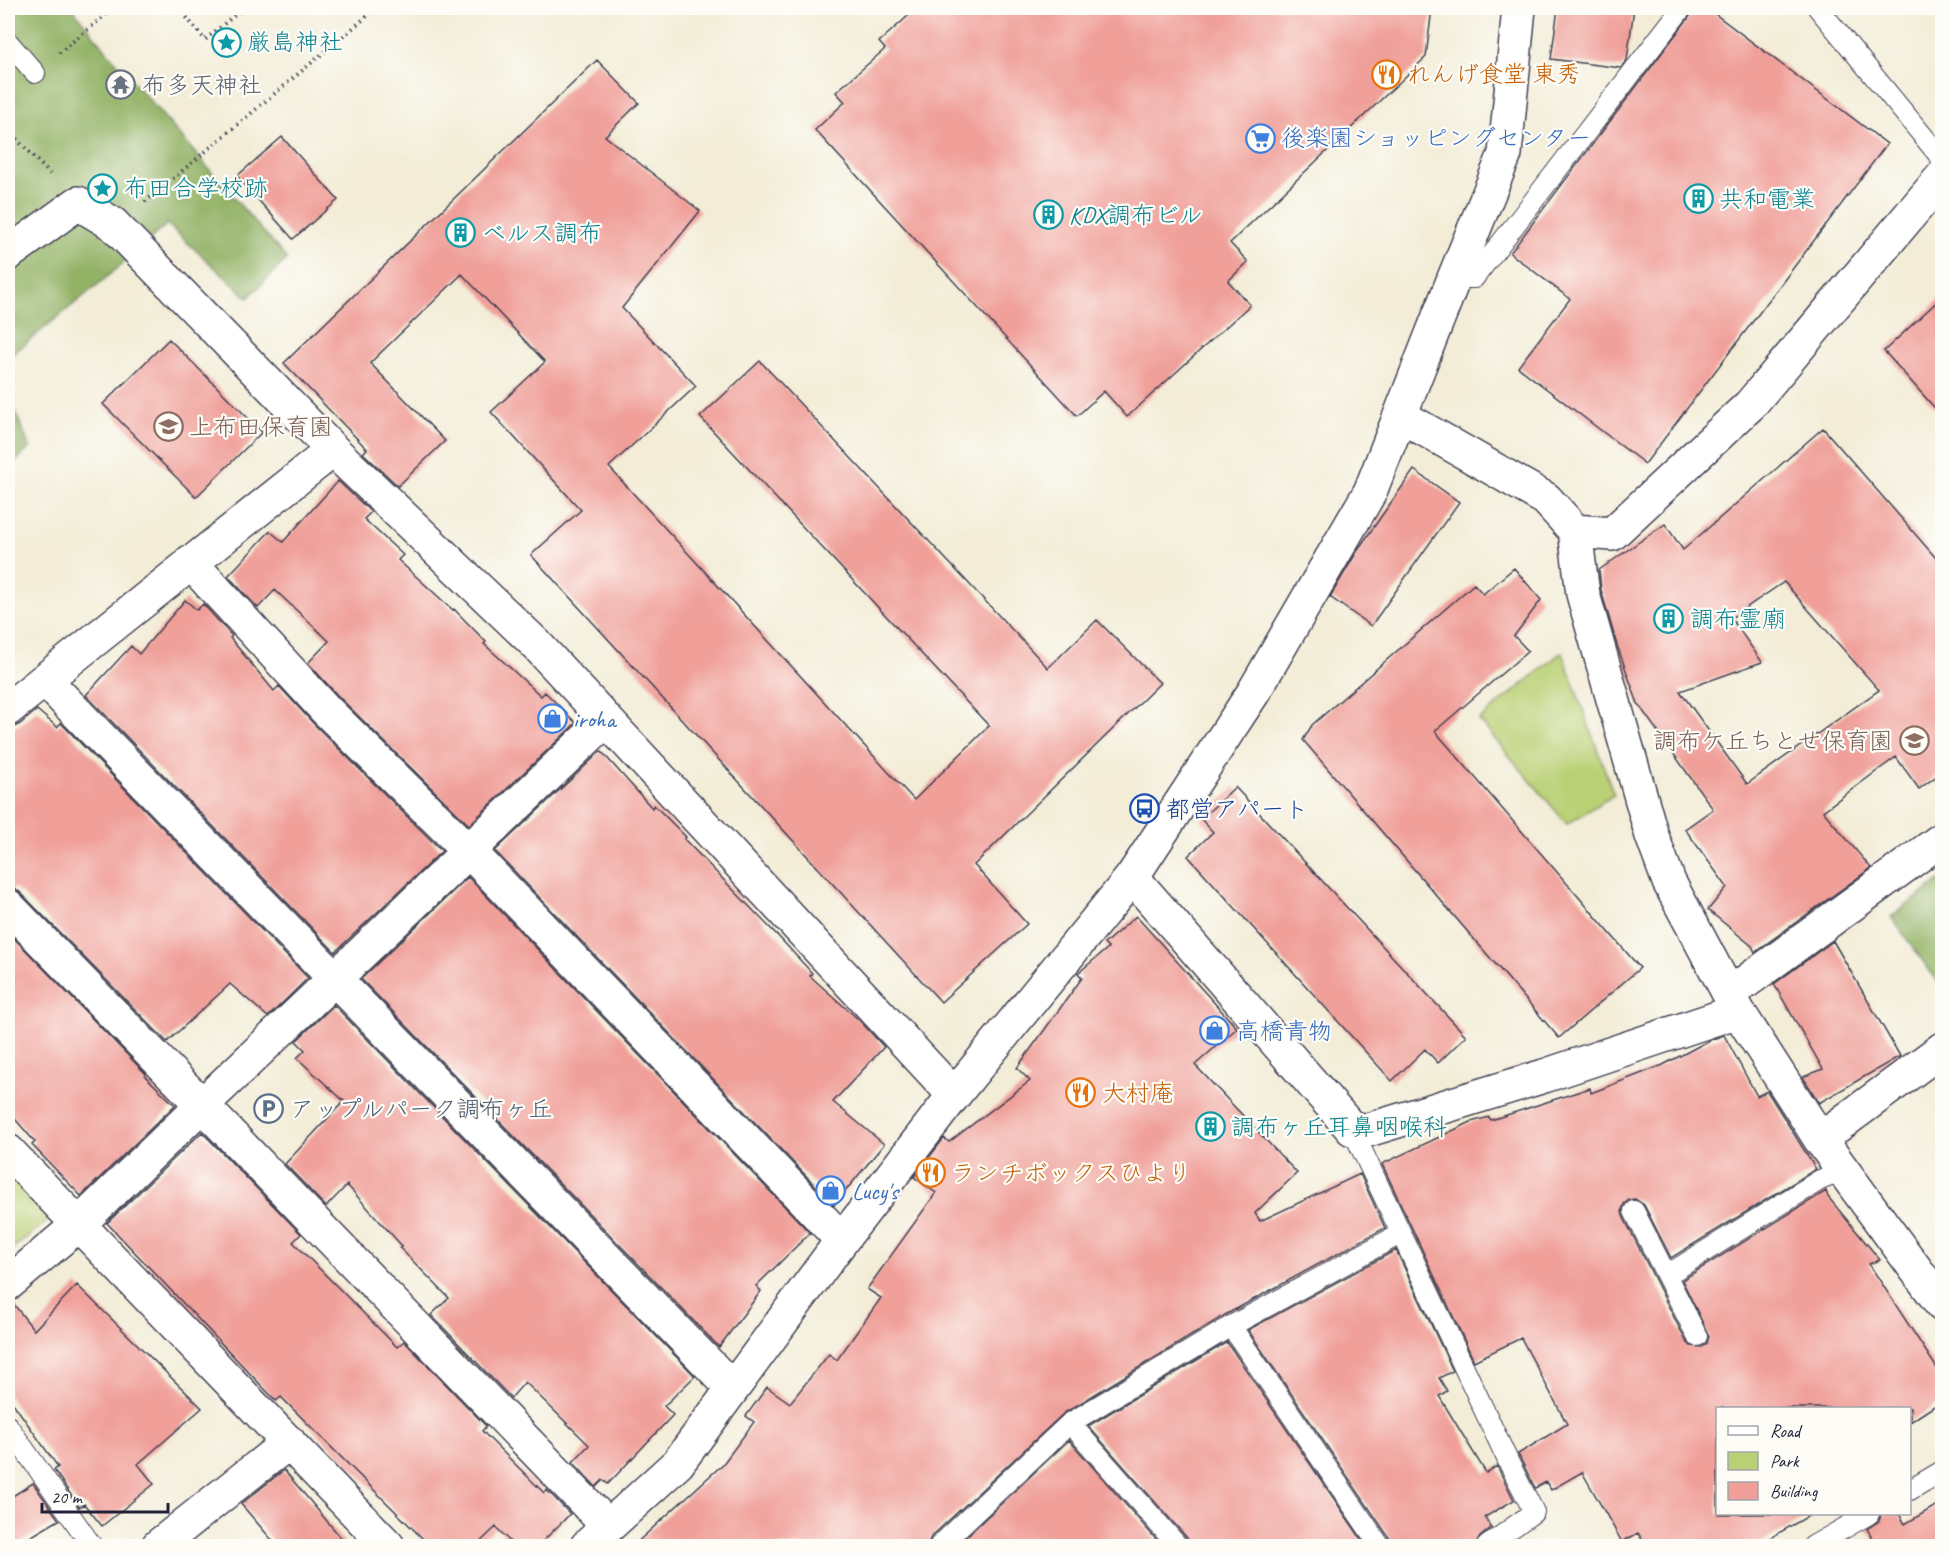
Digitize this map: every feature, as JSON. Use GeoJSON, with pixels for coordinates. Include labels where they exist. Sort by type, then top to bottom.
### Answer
{"type":"FeatureCollection","features":[{"type":"Feature","properties":{"kind":"street"},"geometry":{"type":"LineString","coordinates":[[8,906],[202,1105],[597,1536],[678,1463],[842,1240],[954,1095],[1132,877],[1228,734],[1370,492],[1401,416],[1505,154],[1519,8]]}},
{"type":"Feature","properties":{"kind":"street"},"geometry":{"type":"LineString","coordinates":[[1575,531],[1612,534],[1750,405],[1942,177]]}},
{"type":"Feature","properties":{"kind":"street"},"geometry":{"type":"LineString","coordinates":[[8,254],[78,203],[113,224],[333,450],[536,644],[954,1095]]}},
{"type":"Feature","properties":{"kind":"street"},"geometry":{"type":"LineString","coordinates":[[1401,416],[1546,499],[1575,531],[1583,594],[1652,836],[1669,882],[1734,1002],[1820,1139],[1942,1305]]}},
{"type":"Feature","properties":{"kind":"street"},"geometry":{"type":"LineString","coordinates":[[8,710],[190,562],[333,450]]}},
{"type":"Feature","properties":{"kind":"street"},"geometry":{"type":"LineString","coordinates":[[190,562],[326,710],[469,851],[842,1240]]}},
{"type":"Feature","properties":{"kind":"street"},"geometry":{"type":"LineString","coordinates":[[45,680],[732,1388]]}},
{"type":"Feature","properties":{"kind":"street"},"geometry":{"type":"LineString","coordinates":[[8,1284],[78,1225],[605,721]]}},
{"type":"Feature","properties":{"kind":"street"},"geometry":{"type":"LineString","coordinates":[[1132,877],[1352,1129],[1368,1130],[1544,1076],[1734,1002],[1942,839]]}},
{"type":"Feature","properties":{"kind":"street"},"geometry":{"type":"LineString","coordinates":[[1820,1139],[1942,1049]]}},
{"type":"Feature","properties":{"kind":"street"},"geometry":{"type":"LineString","coordinates":[[8,1151],[388,1546]]}},
{"type":"Feature","properties":{"kind":"street"},"geometry":{"type":"LineString","coordinates":[[158,1546],[289,1442]]}},
{"type":"Feature","properties":{"kind":"lane"},"geometry":{"type":"LineString","coordinates":[[1454,278],[1474,278],[1682,8]]}},
{"type":"Feature","properties":{"kind":"lane"},"geometry":{"type":"LineString","coordinates":[[1818,8],[1942,159]]}},
{"type":"Feature","properties":{"kind":"lane"},"geometry":{"type":"LineString","coordinates":[[8,42],[35,73]]}},
{"type":"Feature","properties":{"kind":"lane"},"geometry":{"type":"LineString","coordinates":[[1352,1129],[1534,1512],[1487,1546]]}},
{"type":"Feature","properties":{"kind":"lane"},"geometry":{"type":"LineString","coordinates":[[1667,1275],[1820,1180],[1843,1171]]}},
{"type":"Feature","properties":{"kind":"lane"},"geometry":{"type":"LineString","coordinates":[[1634,1211],[1697,1336]]}},
{"type":"Feature","properties":{"kind":"lane"},"geometry":{"type":"LineString","coordinates":[[939,1546],[1070,1423],[1231,1326],[1400,1234]]}},
{"type":"Feature","properties":{"kind":"lane"},"geometry":{"type":"LineString","coordinates":[[1231,1326],[1380,1546]]}},
{"type":"Feature","properties":{"kind":"lane"},"geometry":{"type":"LineString","coordinates":[[1070,1423],[1178,1546]]}},
{"type":"Feature","properties":{"kind":"lane"},"geometry":{"type":"LineString","coordinates":[[8,1426],[92,1546]]}},
{"type":"Feature","properties":{"kind":"lane"},"geometry":{"type":"LineString","coordinates":[[1911,1489],[1942,1471]]}},
{"type":"Feature","properties":{"kind":"lane"},"geometry":{"type":"LineString","coordinates":[[1813,1546],[1867,1515]]}},
{"type":"Feature","properties":{"kind":"path"},"geometry":{"type":"LineString","coordinates":[[179,8],[205,40],[243,8]]}},
{"type":"Feature","properties":{"kind":"path"},"geometry":{"type":"LineString","coordinates":[[113,224],[141,205],[377,8]]}},
{"type":"Feature","properties":{"kind":"path"},"geometry":{"type":"LineString","coordinates":[[8,130],[78,203]]}},
{"type":"Feature","properties":{"kind":"green space"},"geometry":{"type":"Polygon","coordinates":[[[8,8],[72,8],[287,259],[248,298],[167,224],[118,268],[8,358],[8,8]]]}},
{"type":"Feature","properties":{"kind":"green space"},"geometry":{"type":"Polygon","coordinates":[[[8,393],[30,448],[8,468],[8,393]]]}},
{"type":"Feature","properties":{"kind":"green space"},"geometry":{"type":"Polygon","coordinates":[[[1562,652],[1614,795],[1567,824],[1479,720],[1562,652]]]}},
{"type":"Feature","properties":{"kind":"green space"},"geometry":{"type":"Polygon","coordinates":[[[1942,879],[1942,988],[1891,917],[1942,879]]]}},
{"type":"Feature","properties":{"kind":"green space"},"geometry":{"type":"Polygon","coordinates":[[[8,1170],[54,1216],[8,1252],[8,1170]]]}},
{"type":"Feature","properties":{"kind":"building","name":"KDX調布ビル"},"geometry":{"type":"Polygon","coordinates":[[[917,8],[1432,8],[1426,57],[1230,243],[1248,262],[1228,281],[1250,305],[1127,417],[1104,391],[1077,416],[815,130],[845,102],[836,92],[885,49],[879,42],[917,8]]]}},
{"type":"Feature","properties":{"kind":"building"},"geometry":{"type":"Polygon","coordinates":[[[1558,8],[1634,8],[1627,60],[1621,68],[1551,59],[1558,8]]]}},
{"type":"Feature","properties":{"kind":"building","name":"共和電業"},"geometry":{"type":"Polygon","coordinates":[[[1696,8],[1707,8],[1887,144],[1645,464],[1518,367],[1570,299],[1510,253],[1696,8]]]}},
{"type":"Feature","properties":{"kind":"building"},"geometry":{"type":"Polygon","coordinates":[[[597,60],[639,103],[605,136],[700,211],[622,308],[696,386],[609,467],[914,800],[989,726],[700,417],[760,361],[1048,668],[1097,620],[1160,683],[974,865],[1027,924],[941,1002],[531,555],[581,510],[491,412],[545,362],[462,274],[370,363],[445,441],[398,486],[363,453],[367,449],[284,363],[597,60]]]}},
{"type":"Feature","properties":{"kind":"building"},"geometry":{"type":"Polygon","coordinates":[[[282,137],[338,200],[293,239],[237,176],[282,137]]]}},
{"type":"Feature","properties":{"kind":"building"},"geometry":{"type":"Polygon","coordinates":[[[1942,297],[1942,416],[1884,351],[1942,297]]]}},
{"type":"Feature","properties":{"kind":"building"},"geometry":{"type":"Polygon","coordinates":[[[169,339],[262,432],[196,497],[103,404],[169,339]]]}},
{"type":"Feature","properties":{"kind":"building"},"geometry":{"type":"Polygon","coordinates":[[[1823,428],[1942,565],[1942,772],[1919,789],[1896,757],[1823,811],[1871,868],[1755,952],[1752,946],[1708,910],[1727,887],[1685,829],[1713,809],[1638,704],[1601,590],[1599,570],[1665,524],[1683,550],[1823,428]],[[1784,582],[1731,618],[1762,662],[1680,691],[1747,784],[1879,690],[1784,582]]]}},
{"type":"Feature","properties":{"kind":"building"},"geometry":{"type":"Polygon","coordinates":[[[1414,470],[1459,502],[1371,626],[1330,597],[1359,548],[1414,470]]]}},
{"type":"Feature","properties":{"kind":"building"},"geometry":{"type":"Polygon","coordinates":[[[338,481],[371,512],[364,519],[403,555],[398,560],[454,609],[486,642],[484,644],[541,696],[545,692],[576,723],[469,825],[339,697],[308,663],[329,641],[275,590],[258,608],[228,576],[270,531],[283,542],[338,481]]]}},
{"type":"Feature","properties":{"kind":"building"},"geometry":{"type":"Polygon","coordinates":[[[1514,568],[1541,600],[1514,636],[1528,651],[1435,731],[1640,968],[1559,1038],[1303,740],[1312,725],[1474,584],[1483,594],[1514,568]]]}},
{"type":"Feature","properties":{"kind":"building"},"geometry":{"type":"Polygon","coordinates":[[[185,600],[197,610],[203,604],[232,636],[230,638],[274,691],[279,686],[313,723],[442,851],[335,952],[86,695],[131,646],[139,654],[185,600]]]}},
{"type":"Feature","properties":{"kind":"building"},"geometry":{"type":"Polygon","coordinates":[[[37,710],[57,727],[61,723],[308,978],[268,1017],[230,984],[167,1042],[21,893],[14,888],[8,888],[8,730],[20,724],[37,710]]]}},
{"type":"Feature","properties":{"kind":"building"},"geometry":{"type":"Polygon","coordinates":[[[601,751],[652,808],[654,805],[686,837],[684,839],[778,936],[812,973],[810,976],[859,1020],[884,1047],[833,1102],[884,1144],[834,1205],[495,851],[601,751]]]}},
{"type":"Feature","properties":{"kind":"building"},"geometry":{"type":"Polygon","coordinates":[[[1235,787],[1466,1036],[1438,1063],[1425,1049],[1392,1081],[1188,856],[1213,832],[1201,819],[1235,787]]]}},
{"type":"Feature","properties":{"kind":"building"},"geometry":{"type":"Polygon","coordinates":[[[468,877],[810,1233],[756,1286],[761,1291],[719,1347],[361,979],[468,877]]]}},
{"type":"Feature","properties":{"kind":"building"},"geometry":{"type":"Polygon","coordinates":[[[1136,916],[1237,1028],[1195,1065],[1297,1173],[1255,1213],[1260,1221],[1360,1174],[1385,1228],[1225,1315],[1064,1413],[931,1537],[927,1546],[633,1546],[723,1464],[754,1422],[746,1416],[767,1387],[790,1403],[829,1354],[837,1360],[881,1298],[867,1289],[936,1193],[914,1177],[944,1138],[949,1142],[1030,1081],[1017,1068],[1082,978],[1078,973],[1108,948],[1104,944],[1136,916]]]}},
{"type":"Feature","properties":{"kind":"building"},"geometry":{"type":"Polygon","coordinates":[[[8,932],[175,1105],[81,1196],[32,1145],[35,1142],[8,1111],[8,932]]]}},
{"type":"Feature","properties":{"kind":"building"},"geometry":{"type":"Polygon","coordinates":[[[1833,941],[1900,1056],[1819,1103],[1803,1077],[1823,1069],[1774,984],[1833,941]]]}},
{"type":"Feature","properties":{"kind":"building"},"geometry":{"type":"Polygon","coordinates":[[[334,1005],[695,1376],[664,1406],[673,1415],[608,1484],[603,1480],[596,1487],[573,1462],[589,1445],[525,1382],[511,1398],[431,1315],[449,1298],[400,1248],[402,1246],[347,1185],[326,1207],[285,1164],[344,1101],[297,1058],[305,1050],[296,1041],[334,1005]]]}},
{"type":"Feature","properties":{"kind":"building"},"geometry":{"type":"Polygon","coordinates":[[[1724,1035],[1757,1096],[1767,1091],[1816,1169],[1671,1258],[1644,1205],[1635,1199],[1624,1204],[1623,1216],[1686,1341],[1691,1346],[1702,1347],[1707,1343],[1709,1336],[1682,1280],[1826,1191],[1828,1197],[1880,1260],[1869,1264],[1942,1376],[1942,1401],[1911,1421],[1911,1407],[1716,1407],[1716,1515],[1810,1515],[1756,1546],[1646,1546],[1638,1533],[1622,1542],[1582,1472],[1551,1490],[1546,1482],[1535,1488],[1518,1454],[1567,1424],[1521,1338],[1474,1361],[1382,1164],[1471,1122],[1489,1117],[1491,1120],[1590,1088],[1591,1093],[1663,1065],[1724,1035]]]}},
{"type":"Feature","properties":{"kind":"building"},"geometry":{"type":"Polygon","coordinates":[[[202,1132],[301,1234],[293,1242],[397,1347],[404,1341],[486,1426],[482,1431],[544,1493],[547,1490],[570,1514],[538,1546],[514,1546],[496,1527],[476,1546],[430,1546],[281,1397],[276,1401],[107,1223],[202,1132]]]}},
{"type":"Feature","properties":{"kind":"building"},"geometry":{"type":"Polygon","coordinates":[[[1396,1250],[1453,1371],[1439,1378],[1447,1391],[1439,1396],[1486,1473],[1497,1466],[1514,1500],[1485,1517],[1491,1528],[1480,1537],[1475,1546],[1392,1546],[1390,1539],[1248,1330],[1396,1250]]]}},
{"type":"Feature","properties":{"kind":"building"},"geometry":{"type":"Polygon","coordinates":[[[77,1285],[202,1408],[138,1464],[154,1484],[102,1526],[84,1504],[79,1507],[54,1470],[58,1467],[8,1396],[8,1302],[12,1302],[34,1330],[77,1285]]]}},
{"type":"Feature","properties":{"kind":"building"},"geometry":{"type":"Polygon","coordinates":[[[1227,1342],[1366,1546],[1190,1546],[1187,1538],[1088,1426],[1227,1342]]]}},
{"type":"Feature","properties":{"kind":"building"},"geometry":{"type":"Polygon","coordinates":[[[1069,1440],[1162,1546],[956,1546],[1069,1440]]]}},
{"type":"Feature","properties":{"kind":"building"},"geometry":{"type":"Polygon","coordinates":[[[284,1470],[348,1546],[277,1546],[241,1504],[284,1470]]]}},
{"type":"Feature","properties":{"kind":"building"},"geometry":{"type":"Polygon","coordinates":[[[33,1483],[59,1520],[15,1546],[8,1546],[8,1499],[33,1483]]]}},
{"type":"Feature","properties":{"kind":"building"},"geometry":{"type":"Polygon","coordinates":[[[1942,1502],[1942,1546],[1866,1546],[1875,1541],[1867,1529],[1879,1521],[1881,1515],[1900,1515],[1905,1524],[1942,1502]]]}},
{"type":"Feature","properties":{"kind":"place","name":"厳島神社"},"geometry":{"type":"Point","coordinates":[226,42]}},
{"type":"Feature","properties":{"kind":"place","name":"れんげ食堂 東秀"},"geometry":{"type":"Point","coordinates":[1386,74]}},
{"type":"Feature","properties":{"kind":"place","name":"布多天神社"},"geometry":{"type":"Point","coordinates":[121,85]}},
{"type":"Feature","properties":{"kind":"place","name":"後楽園ショッピングセンター"},"geometry":{"type":"Point","coordinates":[1260,138]}},
{"type":"Feature","properties":{"kind":"place","name":"布田合学校跡"},"geometry":{"type":"Point","coordinates":[103,188]}},
{"type":"Feature","properties":{"kind":"place","name":"共和電業"},"geometry":{"type":"Point","coordinates":[1698,199]}},
{"type":"Feature","properties":{"kind":"place","name":"KDX調布ビル"},"geometry":{"type":"Point","coordinates":[1048,215]}},
{"type":"Feature","properties":{"kind":"place","name":"ベルス調布"},"geometry":{"type":"Point","coordinates":[461,233]}},
{"type":"Feature","properties":{"kind":"place","name":"上布田保育園"},"geometry":{"type":"Point","coordinates":[168,427]}},
{"type":"Feature","properties":{"kind":"place","name":"調布霊廟"},"geometry":{"type":"Point","coordinates":[1669,619]}},
{"type":"Feature","properties":{"kind":"place","name":"iroha"},"geometry":{"type":"Point","coordinates":[552,719]}},
{"type":"Feature","properties":{"kind":"place","name":"調布ケ丘ちとせ保育園"},"geometry":{"type":"Point","coordinates":[1914,741]}},
{"type":"Feature","properties":{"kind":"place","name":"都営アパート"},"geometry":{"type":"Point","coordinates":[1145,809]}},
{"type":"Feature","properties":{"kind":"place","name":"高橋青物"},"geometry":{"type":"Point","coordinates":[1215,1031]}},
{"type":"Feature","properties":{"kind":"place","name":"大村庵"},"geometry":{"type":"Point","coordinates":[1081,1093]}},
{"type":"Feature","properties":{"kind":"place","name":"アップルパーク調布ヶ丘"},"geometry":{"type":"Point","coordinates":[269,1109]}},
{"type":"Feature","properties":{"kind":"place","name":"調布ヶ丘耳鼻咽喉科"},"geometry":{"type":"Point","coordinates":[1210,1127]}},
{"type":"Feature","properties":{"kind":"place","name":"ランチボックスひより"},"geometry":{"type":"Point","coordinates":[930,1173]}},
{"type":"Feature","properties":{"kind":"place","name":"Lucy's"},"geometry":{"type":"Point","coordinates":[831,1191]}}]}
